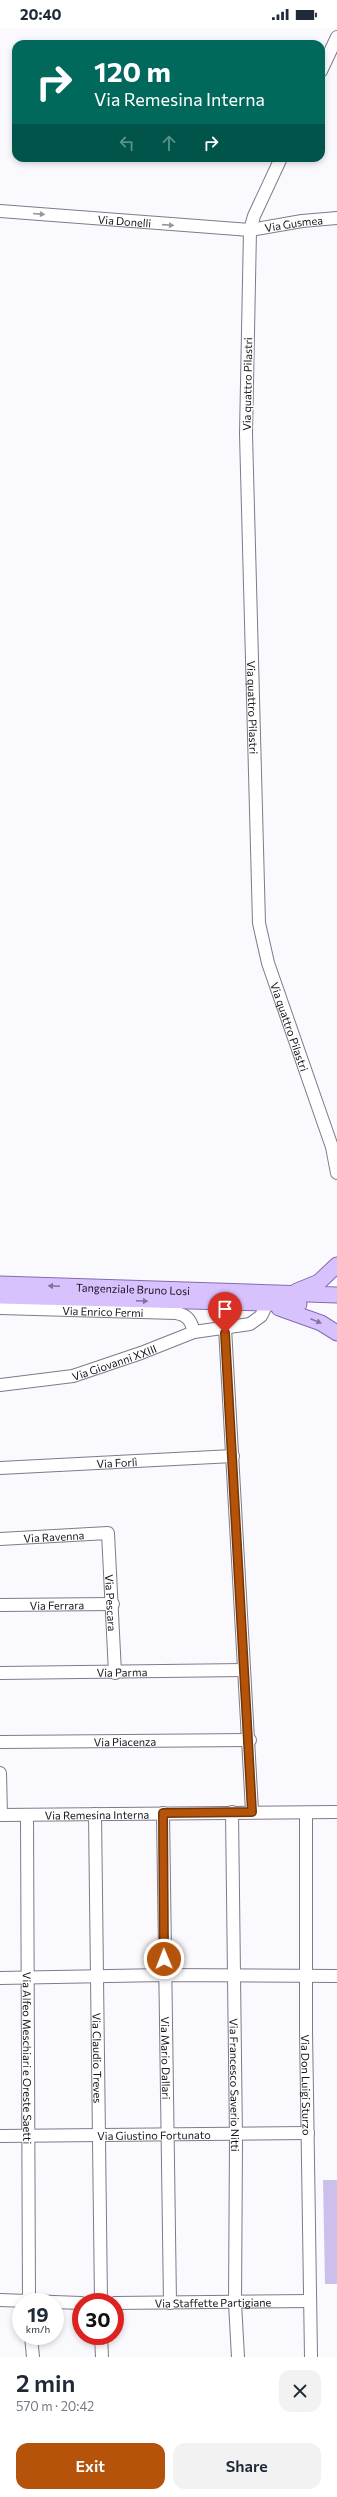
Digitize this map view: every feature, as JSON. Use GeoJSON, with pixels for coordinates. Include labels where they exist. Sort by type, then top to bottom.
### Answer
{"type":"FeatureCollection","features":[{"type":"Feature","properties":{"kind":"main road"},"geometry":{"type":"LineString","coordinates":[[289,1294],[309,1288],[319,1282],[337,1265]]}},
{"type":"Feature","properties":{"kind":"main road","name":"Tangenziale Bruno Losi"},"geometry":{"type":"LineString","coordinates":[[0,1284],[337,1295]]}},
{"type":"Feature","properties":{"kind":"main road","name":"Tangenziale Bruno Losi"},"geometry":{"type":"LineString","coordinates":[[0,1296],[267,1304],[337,1304]]}},
{"type":"Feature","properties":{"kind":"main road"},"geometry":{"type":"LineString","coordinates":[[267,1304],[321,1323],[337,1333]]}},
{"type":"Feature","properties":{"kind":"street"},"geometry":{"type":"LineString","coordinates":[[325,62],[337,36]]}},
{"type":"Feature","properties":{"kind":"street","name":"Via quattro Pilastri"},"geometry":{"type":"LineString","coordinates":[[279,162],[254,216],[250,230],[246,434],[259,923],[268,963],[332,1147],[337,1173]]}},
{"type":"Feature","properties":{"kind":"street","name":"Via Donelli"},"geometry":{"type":"LineString","coordinates":[[0,211],[250,230]]}},
{"type":"Feature","properties":{"kind":"street","name":"Via Gusmea"},"geometry":{"type":"LineString","coordinates":[[250,230],[302,221],[337,218]]}},
{"type":"Feature","properties":{"kind":"street","name":"Via Giovanni XXIII"},"geometry":{"type":"LineString","coordinates":[[0,1385],[73,1376],[141,1353],[194,1332],[255,1322],[261,1316],[267,1304]]}},
{"type":"Feature","properties":{"kind":"street","name":"Via Enrico Fermi"},"geometry":{"type":"LineString","coordinates":[[0,1308],[185,1314],[189,1318],[194,1332]]}},
{"type":"Feature","properties":{"kind":"street"},"geometry":{"type":"LineString","coordinates":[[225,1328],[244,1670],[250,1740],[252,1812]]}},
{"type":"Feature","properties":{"kind":"street","name":"Via Forlì"},"geometry":{"type":"LineString","coordinates":[[0,1468],[233,1456]]}},
{"type":"Feature","properties":{"kind":"street","name":"Via Ravenna"},"geometry":{"type":"LineString","coordinates":[[0,1539],[108,1533]]}},
{"type":"Feature","properties":{"kind":"street","name":"Via Pescara"},"geometry":{"type":"LineString","coordinates":[[108,1533],[113,1604],[115,1673]]}},
{"type":"Feature","properties":{"kind":"street","name":"Via Ferrara"},"geometry":{"type":"LineString","coordinates":[[0,1605],[113,1604]]}},
{"type":"Feature","properties":{"kind":"street","name":"Via Parma"},"geometry":{"type":"LineString","coordinates":[[0,1673],[115,1673],[244,1670]]}},
{"type":"Feature","properties":{"kind":"street","name":"Via Piacenza"},"geometry":{"type":"LineString","coordinates":[[0,1742],[250,1740]]}},
{"type":"Feature","properties":{"kind":"street"},"geometry":{"type":"LineString","coordinates":[[0,1773],[1,1815]]}},
{"type":"Feature","properties":{"kind":"street","name":"Via Francesco Saverio Nitti"},"geometry":{"type":"LineString","coordinates":[[232,1812],[236,2135],[235,2302],[238,2357]]}},
{"type":"Feature","properties":{"kind":"street","name":"Via Remesina Interna"},"geometry":{"type":"LineString","coordinates":[[1,1815],[337,1812]]}},
{"type":"Feature","properties":{"kind":"street","name":"Via Mario Dallari"},"geometry":{"type":"LineString","coordinates":[[163,1813],[164,1975],[170,2303]]}},
{"type":"Feature","properties":{"kind":"street","name":"Via Don Luigi Sturzo"},"geometry":{"type":"LineString","coordinates":[[306,1813],[311,2357]]}},
{"type":"Feature","properties":{"kind":"street","name":"Via Claudio Treves"},"geometry":{"type":"LineString","coordinates":[[95,1814],[100,2293]]}},
{"type":"Feature","properties":{"kind":"street","name":"Via Alfeo Meschiari e Oreste Saetti"},"geometry":{"type":"LineString","coordinates":[[27,1815],[30,2136],[29,2293]]}},
{"type":"Feature","properties":{"kind":"street"},"geometry":{"type":"LineString","coordinates":[[0,1978],[96,1978],[164,1975],[337,1976]]}},
{"type":"Feature","properties":{"kind":"street","name":"Via Giustino Fortunato"},"geometry":{"type":"LineString","coordinates":[[0,2136],[167,2136],[308,2133]]}},
{"type":"Feature","properties":{"kind":"street"},"geometry":{"type":"LineString","coordinates":[[0,2300],[12,2301]]}},
{"type":"Feature","properties":{"kind":"street","name":"Via Staffette Partigiane"},"geometry":{"type":"LineString","coordinates":[[124,2303],[310,2301]]}},
{"type":"Feature","properties":{"kind":"street"},"geometry":{"type":"LineString","coordinates":[[31,2345],[32,2357]]}},
{"type":"Feature","properties":{"kind":"street"},"geometry":{"type":"LineString","coordinates":[[101,2345],[102,2357]]}},
{"type":"Feature","properties":{"kind":"shaded area"},"geometry":{"type":"Polygon","coordinates":[[[323,2180],[337,2180],[337,2284],[325,2284],[323,2180]]]}},
{"type":"Feature","properties":{"kind":"route"},"geometry":{"type":"LineString","coordinates":[[164,1959],[163,1813],[252,1812],[250,1740],[243,1664],[233,1456],[225,1333]]}}]}
